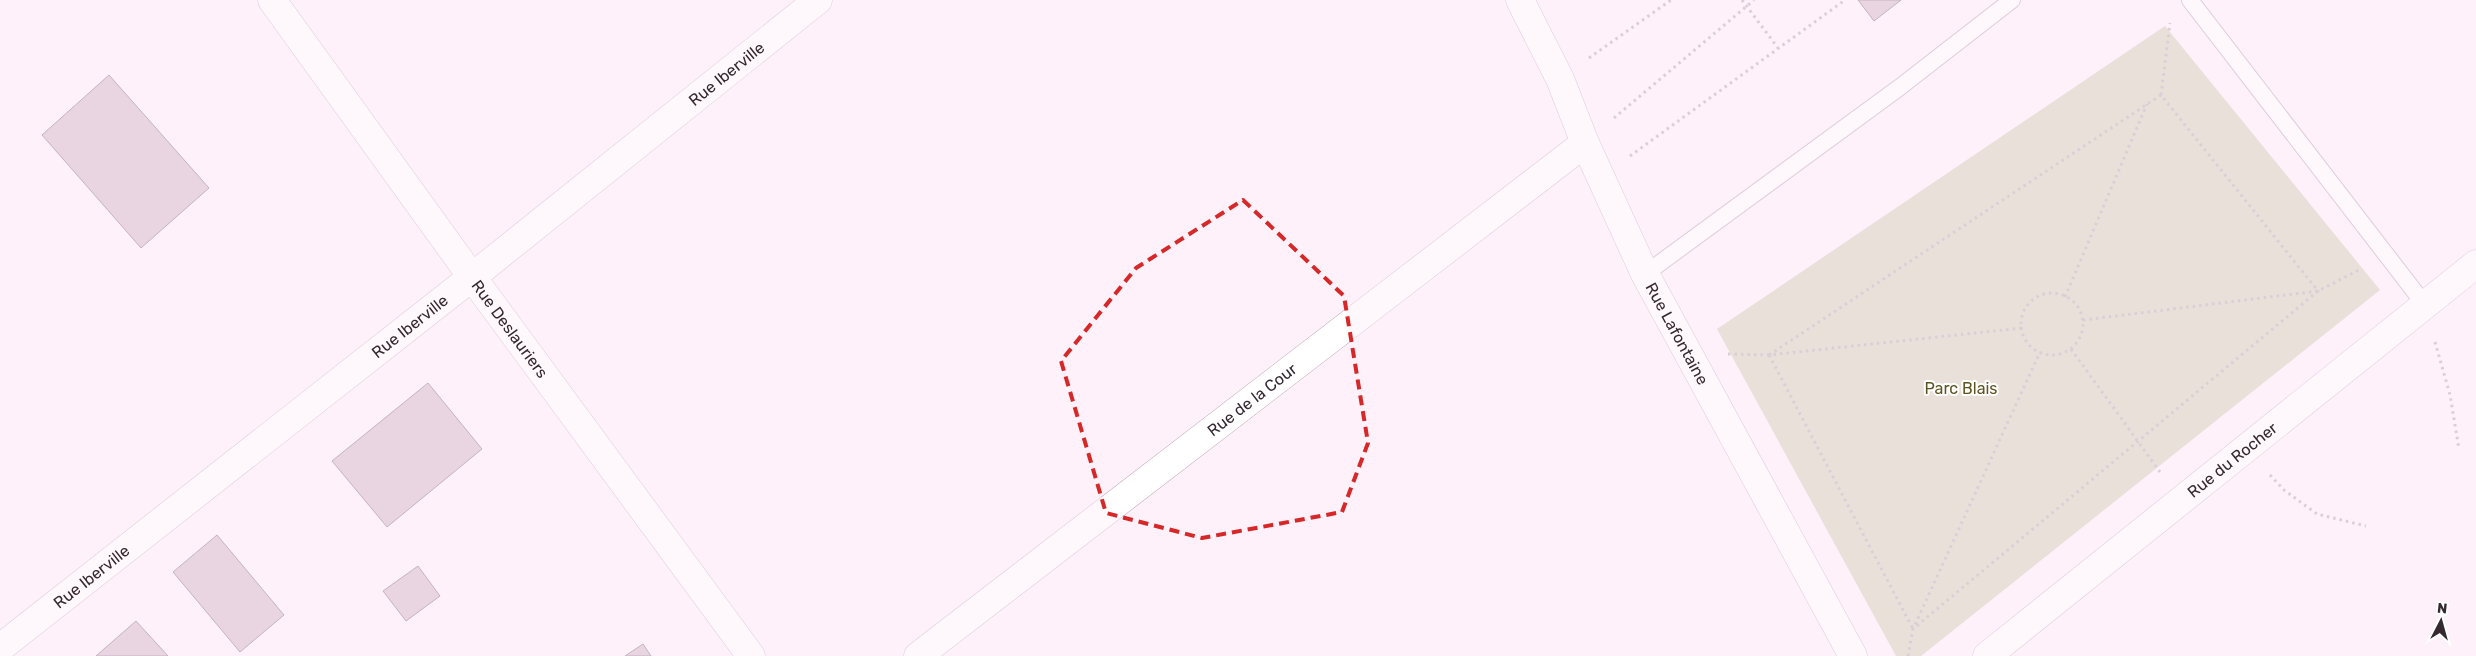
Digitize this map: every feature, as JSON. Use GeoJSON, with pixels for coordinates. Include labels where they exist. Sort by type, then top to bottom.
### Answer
{"type":"FeatureCollection","features":[{"type":"Feature","properties":{"kind":"street","name":"Rue Deslauriers"},"geometry":{"type":"LineString","coordinates":[[272,0],[472,277],[751,656]]}},
{"type":"Feature","properties":{"kind":"street","name":"Rue Iberville"},"geometry":{"type":"LineString","coordinates":[[0,648],[472,277],[818,0]]}},
{"type":"Feature","properties":{"kind":"street","name":"Rue Lafontaine"},"geometry":{"type":"LineString","coordinates":[[1520,0],[1560,79],[1585,143],[1645,274],[1853,656]]}},
{"type":"Feature","properties":{"kind":"street","name":"Rue de la Cour"},"geometry":{"type":"LineString","coordinates":[[918,656],[1585,143]]}},
{"type":"Feature","properties":{"kind":"street","name":"Rue du Rocher"},"geometry":{"type":"LineString","coordinates":[[1987,656],[2476,264]]}},
{"type":"Feature","properties":{"kind":"lane"},"geometry":{"type":"LineString","coordinates":[[1645,274],[1900,87],[2012,0]]}},
{"type":"Feature","properties":{"kind":"lane"},"geometry":{"type":"LineString","coordinates":[[2190,0],[2424,305]]}},
{"type":"Feature","properties":{"kind":"path"},"geometry":{"type":"LineString","coordinates":[[1560,79],[1671,0]]}},
{"type":"Feature","properties":{"kind":"path"},"geometry":{"type":"LineString","coordinates":[[1742,0],[1778,48]]}},
{"type":"Feature","properties":{"kind":"path"},"geometry":{"type":"LineString","coordinates":[[1585,143],[1754,0]]}},
{"type":"Feature","properties":{"kind":"path"},"geometry":{"type":"LineString","coordinates":[[1601,177],[1845,0]]}},
{"type":"Feature","properties":{"kind":"path"},"geometry":{"type":"LineString","coordinates":[[2171,19],[2161,95],[2318,291]]}},
{"type":"Feature","properties":{"kind":"path"},"geometry":{"type":"LineString","coordinates":[[1769,355],[2161,95]]}},
{"type":"Feature","properties":{"kind":"path"},"geometry":{"type":"LineString","coordinates":[[2064,297],[2147,104]]}},
{"type":"Feature","properties":{"kind":"path"},"geometry":{"type":"LineString","coordinates":[[1913,629],[2318,291],[2386,255]]}},
{"type":"Feature","properties":{"kind":"path"},"geometry":{"type":"LineString","coordinates":[[2083,320],[2318,291]]}},
{"type":"Feature","properties":{"kind":"path"},"geometry":{"type":"LineString","coordinates":[[2049,294],[2064,297],[2077,306],[2083,320],[2081,336],[2072,349],[2057,355],[2040,352],[2029,345],[2022,328],[2022,316],[2035,299],[2049,294]]}},
{"type":"Feature","properties":{"kind":"path"},"geometry":{"type":"LineString","coordinates":[[2424,305],[2450,394],[2459,449]]}},
{"type":"Feature","properties":{"kind":"path"},"geometry":{"type":"LineString","coordinates":[[1769,355],[2022,328]]}},
{"type":"Feature","properties":{"kind":"path"},"geometry":{"type":"LineString","coordinates":[[2072,349],[2180,501]]}},
{"type":"Feature","properties":{"kind":"path"},"geometry":{"type":"LineString","coordinates":[[1908,656],[1913,629],[2040,352]]}},
{"type":"Feature","properties":{"kind":"path"},"geometry":{"type":"LineString","coordinates":[[1769,355],[1913,629]]}},
{"type":"Feature","properties":{"kind":"path"},"geometry":{"type":"LineString","coordinates":[[2245,449],[2284,490],[2317,514],[2366,526]]}},
{"type":"Feature","properties":{"kind":"highlighted area"},"geometry":{"type":"Polygon","coordinates":[[[1243,200],[1344,296],[1368,443],[1342,512],[1202,538],[1106,513],[1061,361],[1136,268],[1243,200]]]}},
{"type":"Feature","properties":{"kind":"green space","name":"Parc Blais"},"geometry":{"type":"Polygon","coordinates":[[[2165,26],[2380,290],[1921,656],[1896,656],[1717,329],[2165,26]]]}},
{"type":"Feature","properties":{"kind":"building"},"geometry":{"type":"Polygon","coordinates":[[[1858,0],[1901,0],[1874,21],[1858,0]]]}},
{"type":"Feature","properties":{"kind":"building"},"geometry":{"type":"Polygon","coordinates":[[[109,75],[209,188],[141,248],[42,135],[109,75]]]}},
{"type":"Feature","properties":{"kind":"building"},"geometry":{"type":"Polygon","coordinates":[[[428,383],[482,449],[387,527],[332,461],[428,383]]]}},
{"type":"Feature","properties":{"kind":"building"},"geometry":{"type":"Polygon","coordinates":[[[217,535],[284,615],[240,652],[173,572],[217,535]]]}},
{"type":"Feature","properties":{"kind":"building"},"geometry":{"type":"Polygon","coordinates":[[[418,566],[440,596],[406,621],[383,591],[418,566]]]}},
{"type":"Feature","properties":{"kind":"building"},"geometry":{"type":"Polygon","coordinates":[[[136,621],[168,656],[96,656],[136,621]]]}},
{"type":"Feature","properties":{"kind":"building"},"geometry":{"type":"Polygon","coordinates":[[[643,644],[651,656],[625,656],[643,644]]]}}]}
